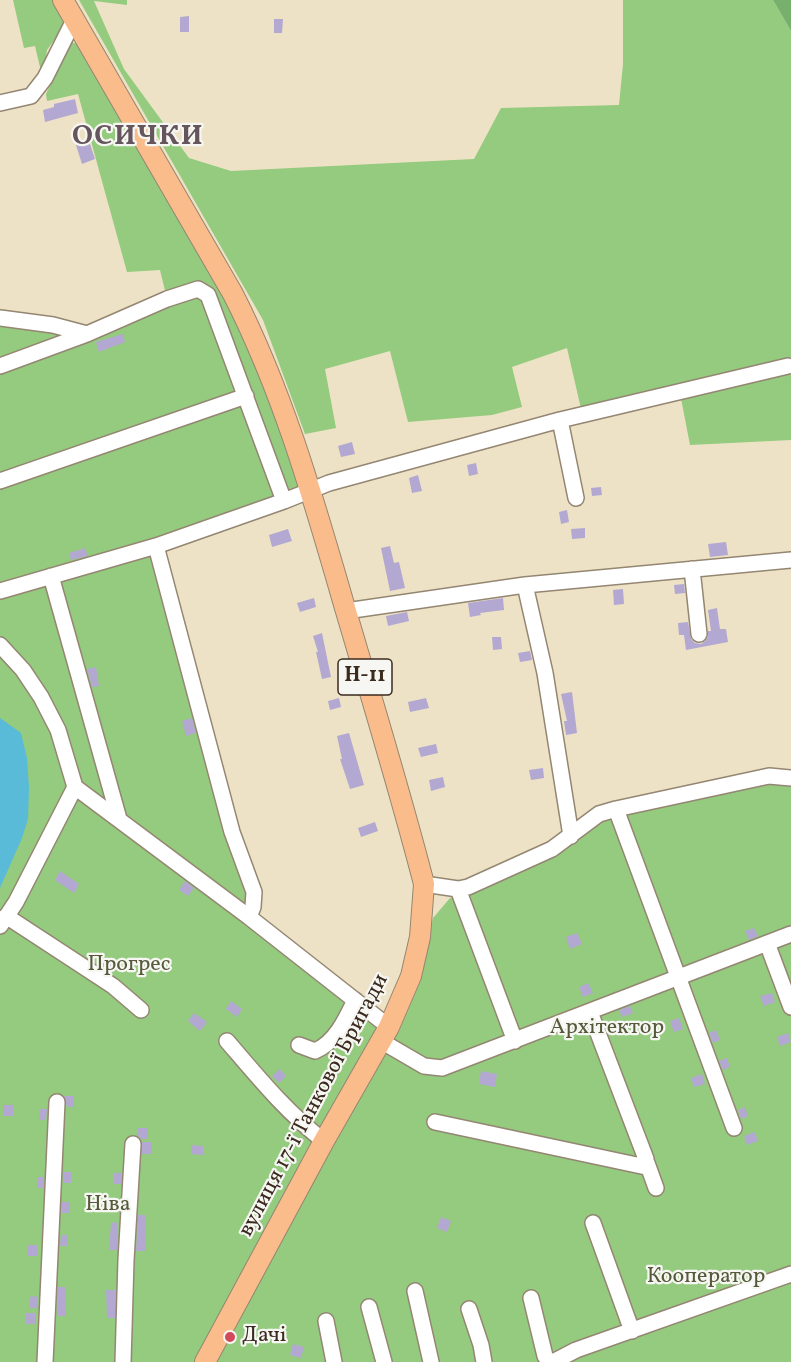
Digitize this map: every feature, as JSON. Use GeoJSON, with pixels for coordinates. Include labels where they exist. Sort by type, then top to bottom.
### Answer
{"type":"FeatureCollection","features":[{"type":"Feature","properties":{"kind":"main road","name":"вулиця 17-ї Танкової Бригади"},"geometry":{"type":"LineString","coordinates":[[63,0],[233,294],[251,330],[293,436],[311,491],[424,884],[420,937],[411,976],[385,1034],[324,1141],[206,1362]]}},
{"type":"Feature","properties":{"kind":"street"},"geometry":{"type":"LineString","coordinates":[[0,103],[31,96],[45,78],[74,20]]}},
{"type":"Feature","properties":{"kind":"street"},"geometry":{"type":"LineString","coordinates":[[0,366],[87,334],[167,299],[198,289],[203,290],[208,295],[284,501]]}},
{"type":"Feature","properties":{"kind":"street"},"geometry":{"type":"LineString","coordinates":[[0,318],[87,334]]}},
{"type":"Feature","properties":{"kind":"street"},"geometry":{"type":"LineString","coordinates":[[0,591],[156,546],[329,483],[560,420],[788,366]]}},
{"type":"Feature","properties":{"kind":"street"},"geometry":{"type":"LineString","coordinates":[[0,481],[246,396]]}},
{"type":"Feature","properties":{"kind":"street"},"geometry":{"type":"LineString","coordinates":[[560,420],[576,498]]}},
{"type":"Feature","properties":{"kind":"street"},"geometry":{"type":"LineString","coordinates":[[156,546],[232,832],[254,892],[253,907],[249,917]]}},
{"type":"Feature","properties":{"kind":"street"},"geometry":{"type":"LineString","coordinates":[[346,611],[525,585],[791,560]]}},
{"type":"Feature","properties":{"kind":"street"},"geometry":{"type":"LineString","coordinates":[[692,569],[699,634]]}},
{"type":"Feature","properties":{"kind":"street"},"geometry":{"type":"LineString","coordinates":[[51,576],[119,819]]}},
{"type":"Feature","properties":{"kind":"street"},"geometry":{"type":"LineString","coordinates":[[525,585],[545,673],[572,836]]}},
{"type":"Feature","properties":{"kind":"street"},"geometry":{"type":"LineString","coordinates":[[0,645],[41,697],[58,730],[75,787],[249,917],[355,1000],[385,1034],[424,1066],[442,1068],[791,934]]}},
{"type":"Feature","properties":{"kind":"street"},"geometry":{"type":"LineString","coordinates":[[424,884],[458,889],[468,887],[552,849],[599,814],[616,809],[769,776],[791,778]]}},
{"type":"Feature","properties":{"kind":"street"},"geometry":{"type":"LineString","coordinates":[[75,787],[16,902],[3,921],[113,986],[141,1011]]}},
{"type":"Feature","properties":{"kind":"street"},"geometry":{"type":"LineString","coordinates":[[616,809],[734,1128]]}},
{"type":"Feature","properties":{"kind":"street"},"geometry":{"type":"LineString","coordinates":[[458,889],[515,1041]]}},
{"type":"Feature","properties":{"kind":"street"},"geometry":{"type":"LineString","coordinates":[[767,943],[791,1007]]}},
{"type":"Feature","properties":{"kind":"street"},"geometry":{"type":"LineString","coordinates":[[299,1045],[315,1051],[325,1047],[355,1000]]}},
{"type":"Feature","properties":{"kind":"street"},"geometry":{"type":"LineString","coordinates":[[590,1011],[656,1188]]}},
{"type":"Feature","properties":{"kind":"street"},"geometry":{"type":"LineString","coordinates":[[227,1041],[262,1082],[312,1133],[324,1141]]}},
{"type":"Feature","properties":{"kind":"street"},"geometry":{"type":"LineString","coordinates":[[45,1362],[57,1102]]}},
{"type":"Feature","properties":{"kind":"street"},"geometry":{"type":"LineString","coordinates":[[435,1122],[644,1168],[647,1163]]}},
{"type":"Feature","properties":{"kind":"street"},"geometry":{"type":"LineString","coordinates":[[123,1362],[133,1144]]}},
{"type":"Feature","properties":{"kind":"street"},"geometry":{"type":"LineString","coordinates":[[593,1222],[632,1330]]}},
{"type":"Feature","properties":{"kind":"street"},"geometry":{"type":"LineString","coordinates":[[553,1362],[576,1350],[791,1274]]}},
{"type":"Feature","properties":{"kind":"street"},"geometry":{"type":"LineString","coordinates":[[415,1290],[431,1362]]}},
{"type":"Feature","properties":{"kind":"street"},"geometry":{"type":"LineString","coordinates":[[531,1298],[545,1356],[549,1362]]}},
{"type":"Feature","properties":{"kind":"street"},"geometry":{"type":"LineString","coordinates":[[369,1307],[384,1362]]}},
{"type":"Feature","properties":{"kind":"street"},"geometry":{"type":"LineString","coordinates":[[469,1310],[481,1345],[484,1362]]}},
{"type":"Feature","properties":{"kind":"street"},"geometry":{"type":"LineString","coordinates":[[326,1321],[334,1362]]}},
{"type":"Feature","properties":{"kind":"green space"},"geometry":{"type":"Polygon","coordinates":[[[13,0],[54,0],[67,22],[47,50],[43,80],[35,46],[24,48],[13,0]]]}},
{"type":"Feature","properties":{"kind":"green space"},"geometry":{"type":"Polygon","coordinates":[[[79,0],[127,0],[127,5],[94,1],[124,69],[189,158],[231,171],[474,159],[501,108],[619,105],[623,64],[623,0],[773,0],[791,31],[791,440],[690,445],[679,388],[582,413],[567,348],[512,367],[522,407],[492,415],[408,422],[390,351],[325,369],[336,428],[305,434],[263,320],[79,0]]]}},
{"type":"Feature","properties":{"kind":"green space"},"geometry":{"type":"Polygon","coordinates":[[[773,0],[791,0],[791,31],[773,0]]]}},
{"type":"Feature","properties":{"kind":"green space","name":"Прогрес"},"geometry":{"type":"Polygon","coordinates":[[[70,42],[79,44],[245,332],[302,491],[156,546],[254,892],[249,917],[384,1021],[196,1362],[0,1362],[0,318],[87,334],[167,299],[160,270],[127,272],[78,94],[47,101],[46,94],[70,42]]]}},
{"type":"Feature","properties":{"kind":"green space","name":"Архітектор"},"geometry":{"type":"Polygon","coordinates":[[[771,780],[791,782],[791,1362],[213,1362],[330,1145],[399,1031],[420,982],[433,918],[450,898],[471,891],[599,819],[771,780]]]}},
{"type":"Feature","properties":{"kind":"water"},"geometry":{"type":"Polygon","coordinates":[[[0,718],[21,733],[27,758],[29,788],[28,819],[0,888],[0,718]]]}},
{"type":"Feature","properties":{"kind":"building"},"geometry":{"type":"Polygon","coordinates":[[[189,16],[189,32],[180,32],[180,17],[189,16]]]}},
{"type":"Feature","properties":{"kind":"building"},"geometry":{"type":"Polygon","coordinates":[[[274,19],[283,19],[282,33],[274,33],[274,19]]]}},
{"type":"Feature","properties":{"kind":"building"},"geometry":{"type":"Polygon","coordinates":[[[75,99],[78,113],[45,122],[43,110],[54,107],[54,104],[75,99]]]}},
{"type":"Feature","properties":{"kind":"building"},"geometry":{"type":"Polygon","coordinates":[[[89,141],[95,159],[82,164],[76,145],[89,141]]]}},
{"type":"Feature","properties":{"kind":"building"},"geometry":{"type":"Polygon","coordinates":[[[123,334],[125,342],[99,352],[96,342],[123,334]]]}},
{"type":"Feature","properties":{"kind":"building"},"geometry":{"type":"Polygon","coordinates":[[[352,442],[355,454],[341,457],[338,446],[352,442]]]}},
{"type":"Feature","properties":{"kind":"building"},"geometry":{"type":"Polygon","coordinates":[[[476,463],[478,474],[469,476],[467,465],[476,463]]]}},
{"type":"Feature","properties":{"kind":"building"},"geometry":{"type":"Polygon","coordinates":[[[418,475],[422,491],[412,493],[409,478],[418,475]]]}},
{"type":"Feature","properties":{"kind":"building"},"geometry":{"type":"Polygon","coordinates":[[[601,487],[602,495],[592,496],[591,488],[601,487]]]}},
{"type":"Feature","properties":{"kind":"building"},"geometry":{"type":"Polygon","coordinates":[[[567,510],[569,522],[561,524],[559,512],[567,510]]]}},
{"type":"Feature","properties":{"kind":"building"},"geometry":{"type":"Polygon","coordinates":[[[585,528],[585,538],[572,539],[571,529],[585,528]]]}},
{"type":"Feature","properties":{"kind":"building"},"geometry":{"type":"Polygon","coordinates":[[[288,529],[292,541],[272,547],[269,535],[288,529]]]}},
{"type":"Feature","properties":{"kind":"building"},"geometry":{"type":"Polygon","coordinates":[[[726,542],[728,555],[710,557],[708,544],[726,542]]]}},
{"type":"Feature","properties":{"kind":"building"},"geometry":{"type":"Polygon","coordinates":[[[390,546],[394,563],[399,562],[405,588],[390,591],[381,548],[390,546]]]}},
{"type":"Feature","properties":{"kind":"building"},"geometry":{"type":"Polygon","coordinates":[[[85,548],[88,556],[71,560],[69,553],[85,548]]]}},
{"type":"Feature","properties":{"kind":"building"},"geometry":{"type":"Polygon","coordinates":[[[684,584],[685,593],[675,594],[674,585],[684,584]]]}},
{"type":"Feature","properties":{"kind":"building"},"geometry":{"type":"Polygon","coordinates":[[[623,589],[624,604],[614,605],[613,590],[623,589]]]}},
{"type":"Feature","properties":{"kind":"building"},"geometry":{"type":"Polygon","coordinates":[[[314,598],[316,607],[300,612],[297,603],[314,598]]]}},
{"type":"Feature","properties":{"kind":"building"},"geometry":{"type":"Polygon","coordinates":[[[503,598],[504,610],[480,613],[481,615],[470,617],[468,603],[503,598]]]}},
{"type":"Feature","properties":{"kind":"building"},"geometry":{"type":"Polygon","coordinates":[[[717,608],[720,629],[726,629],[728,642],[686,650],[684,635],[679,635],[678,623],[688,622],[691,639],[701,644],[708,637],[708,631],[711,631],[708,610],[717,608]]]}},
{"type":"Feature","properties":{"kind":"building"},"geometry":{"type":"Polygon","coordinates":[[[407,612],[409,621],[388,626],[386,616],[407,612]]]}},
{"type":"Feature","properties":{"kind":"building"},"geometry":{"type":"Polygon","coordinates":[[[322,633],[331,677],[322,679],[313,636],[322,633]]]}},
{"type":"Feature","properties":{"kind":"building"},"geometry":{"type":"Polygon","coordinates":[[[492,637],[501,637],[502,649],[493,650],[492,637]]]}},
{"type":"Feature","properties":{"kind":"building"},"geometry":{"type":"Polygon","coordinates":[[[530,651],[532,660],[520,662],[518,653],[530,651]]]}},
{"type":"Feature","properties":{"kind":"building"},"geometry":{"type":"Polygon","coordinates":[[[96,667],[99,686],[92,687],[87,669],[96,667]]]}},
{"type":"Feature","properties":{"kind":"building"},"geometry":{"type":"Polygon","coordinates":[[[572,692],[577,733],[566,735],[564,721],[567,721],[561,694],[572,692]]]}},
{"type":"Feature","properties":{"kind":"building"},"geometry":{"type":"Polygon","coordinates":[[[339,698],[341,707],[330,710],[328,701],[339,698]]]}},
{"type":"Feature","properties":{"kind":"building"},"geometry":{"type":"Polygon","coordinates":[[[426,698],[429,708],[410,712],[408,702],[426,698]]]}},
{"type":"Feature","properties":{"kind":"building"},"geometry":{"type":"Polygon","coordinates":[[[192,718],[196,733],[186,736],[182,721],[192,718]]]}},
{"type":"Feature","properties":{"kind":"building"},"geometry":{"type":"Polygon","coordinates":[[[349,733],[364,785],[350,789],[340,759],[342,759],[337,736],[349,733]]]}},
{"type":"Feature","properties":{"kind":"building"},"geometry":{"type":"Polygon","coordinates":[[[436,744],[438,753],[421,757],[418,748],[436,744]]]}},
{"type":"Feature","properties":{"kind":"building"},"geometry":{"type":"Polygon","coordinates":[[[543,768],[544,778],[531,780],[529,770],[543,768]]]}},
{"type":"Feature","properties":{"kind":"building"},"geometry":{"type":"Polygon","coordinates":[[[443,777],[445,787],[431,791],[429,780],[443,777]]]}},
{"type":"Feature","properties":{"kind":"building"},"geometry":{"type":"Polygon","coordinates":[[[375,822],[378,831],[361,837],[358,828],[375,822]]]}},
{"type":"Feature","properties":{"kind":"building"},"geometry":{"type":"Polygon","coordinates":[[[60,871],[79,884],[74,893],[55,880],[60,871]]]}},
{"type":"Feature","properties":{"kind":"building"},"geometry":{"type":"Polygon","coordinates":[[[185,881],[194,888],[188,896],[179,890],[185,881]]]}},
{"type":"Feature","properties":{"kind":"building"},"geometry":{"type":"Polygon","coordinates":[[[754,928],[758,936],[749,940],[745,931],[754,928]]]}},
{"type":"Feature","properties":{"kind":"building"},"geometry":{"type":"Polygon","coordinates":[[[577,933],[582,944],[570,949],[566,937],[577,933]]]}},
{"type":"Feature","properties":{"kind":"building"},"geometry":{"type":"Polygon","coordinates":[[[111,958],[118,964],[111,973],[103,967],[111,958]]]}},
{"type":"Feature","properties":{"kind":"building"},"geometry":{"type":"Polygon","coordinates":[[[588,983],[593,993],[583,997],[579,987],[588,983]]]}},
{"type":"Feature","properties":{"kind":"building"},"geometry":{"type":"Polygon","coordinates":[[[772,993],[775,1002],[764,1006],[760,996],[772,993]]]}},
{"type":"Feature","properties":{"kind":"building"},"geometry":{"type":"Polygon","coordinates":[[[231,1001],[242,1009],[237,1017],[226,1009],[231,1001]]]}},
{"type":"Feature","properties":{"kind":"building"},"geometry":{"type":"Polygon","coordinates":[[[630,1006],[633,1013],[622,1017],[619,1010],[630,1006]]]}},
{"type":"Feature","properties":{"kind":"building"},"geometry":{"type":"Polygon","coordinates":[[[194,1013],[207,1022],[200,1031],[188,1021],[194,1013]]]}},
{"type":"Feature","properties":{"kind":"building"},"geometry":{"type":"Polygon","coordinates":[[[679,1018],[683,1029],[674,1032],[670,1021],[679,1018]]]}},
{"type":"Feature","properties":{"kind":"building"},"geometry":{"type":"Polygon","coordinates":[[[716,1030],[720,1040],[713,1043],[709,1033],[716,1030]]]}},
{"type":"Feature","properties":{"kind":"building"},"geometry":{"type":"Polygon","coordinates":[[[788,1033],[791,1042],[780,1046],[777,1037],[788,1033]]]}},
{"type":"Feature","properties":{"kind":"building"},"geometry":{"type":"Polygon","coordinates":[[[727,1058],[730,1067],[723,1070],[719,1061],[727,1058]]]}},
{"type":"Feature","properties":{"kind":"building"},"geometry":{"type":"Polygon","coordinates":[[[280,1069],[286,1076],[279,1083],[272,1076],[280,1069]]]}},
{"type":"Feature","properties":{"kind":"building"},"geometry":{"type":"Polygon","coordinates":[[[481,1071],[497,1074],[495,1087],[479,1084],[481,1071]]]}},
{"type":"Feature","properties":{"kind":"building"},"geometry":{"type":"Polygon","coordinates":[[[702,1074],[705,1084],[694,1087],[691,1078],[702,1074]]]}},
{"type":"Feature","properties":{"kind":"building"},"geometry":{"type":"Polygon","coordinates":[[[64,1096],[74,1096],[74,1107],[67,1107],[64,1096]]]}},
{"type":"Feature","properties":{"kind":"building"},"geometry":{"type":"Polygon","coordinates":[[[3,1105],[13,1105],[13,1116],[3,1116],[3,1105]]]}},
{"type":"Feature","properties":{"kind":"building"},"geometry":{"type":"Polygon","coordinates":[[[745,1107],[748,1116],[741,1119],[738,1110],[745,1107]]]}},
{"type":"Feature","properties":{"kind":"building"},"geometry":{"type":"Polygon","coordinates":[[[39,1109],[47,1109],[46,1120],[39,1120],[39,1109]]]}},
{"type":"Feature","properties":{"kind":"building"},"geometry":{"type":"Polygon","coordinates":[[[137,1128],[148,1128],[148,1139],[141,1139],[137,1135],[137,1128]]]}},
{"type":"Feature","properties":{"kind":"building"},"geometry":{"type":"Polygon","coordinates":[[[755,1132],[758,1141],[747,1145],[744,1136],[755,1132]]]}},
{"type":"Feature","properties":{"kind":"building"},"geometry":{"type":"Polygon","coordinates":[[[142,1142],[152,1142],[152,1154],[142,1154],[142,1142]]]}},
{"type":"Feature","properties":{"kind":"building"},"geometry":{"type":"Polygon","coordinates":[[[191,1145],[203,1146],[203,1155],[191,1154],[191,1145]]]}},
{"type":"Feature","properties":{"kind":"building"},"geometry":{"type":"Polygon","coordinates":[[[64,1172],[71,1172],[71,1183],[63,1183],[64,1172]]]}},
{"type":"Feature","properties":{"kind":"building"},"geometry":{"type":"Polygon","coordinates":[[[114,1173],[121,1173],[121,1184],[114,1184],[114,1173]]]}},
{"type":"Feature","properties":{"kind":"building"},"geometry":{"type":"Polygon","coordinates":[[[37,1177],[44,1177],[43,1188],[37,1188],[37,1177]]]}},
{"type":"Feature","properties":{"kind":"building"},"geometry":{"type":"Polygon","coordinates":[[[62,1202],[70,1202],[70,1213],[62,1213],[62,1202]]]}},
{"type":"Feature","properties":{"kind":"building"},"geometry":{"type":"Polygon","coordinates":[[[138,1215],[145,1215],[146,1251],[136,1251],[138,1215]]]}},
{"type":"Feature","properties":{"kind":"building"},"geometry":{"type":"Polygon","coordinates":[[[441,1217],[451,1221],[447,1232],[437,1228],[441,1217]]]}},
{"type":"Feature","properties":{"kind":"building"},"geometry":{"type":"Polygon","coordinates":[[[118,1222],[117,1250],[109,1250],[111,1223],[118,1222]]]}},
{"type":"Feature","properties":{"kind":"building"},"geometry":{"type":"Polygon","coordinates":[[[61,1235],[68,1235],[68,1246],[60,1246],[61,1235]]]}},
{"type":"Feature","properties":{"kind":"building"},"geometry":{"type":"Polygon","coordinates":[[[27,1245],[38,1245],[38,1256],[28,1256],[27,1245]]]}},
{"type":"Feature","properties":{"kind":"building"},"geometry":{"type":"Polygon","coordinates":[[[58,1287],[66,1287],[66,1316],[57,1316],[58,1287]]]}},
{"type":"Feature","properties":{"kind":"building"},"geometry":{"type":"Polygon","coordinates":[[[106,1290],[115,1290],[115,1318],[107,1318],[106,1290]]]}},
{"type":"Feature","properties":{"kind":"building"},"geometry":{"type":"Polygon","coordinates":[[[38,1296],[38,1308],[30,1308],[30,1297],[38,1296]]]}},
{"type":"Feature","properties":{"kind":"building"},"geometry":{"type":"Polygon","coordinates":[[[26,1313],[36,1313],[36,1324],[26,1324],[26,1313]]]}},
{"type":"Feature","properties":{"kind":"building"},"geometry":{"type":"Polygon","coordinates":[[[293,1344],[304,1347],[301,1358],[290,1355],[293,1344]]]}},
{"type":"Feature","properties":{"kind":"place","name":"Дачі"},"geometry":{"type":"Point","coordinates":[230,1337]}},
{"type":"Feature","properties":{"kind":"district","name":"ОСИЧКИ"},"geometry":{"type":"Point","coordinates":[138,139]}},
{"type":"Feature","properties":{"kind":"park label","name":"Ніва"},"geometry":{"type":"Point","coordinates":[108,1206]}},
{"type":"Feature","properties":{"kind":"park label","name":"Кооператор"},"geometry":{"type":"Point","coordinates":[706,1278]}}]}
